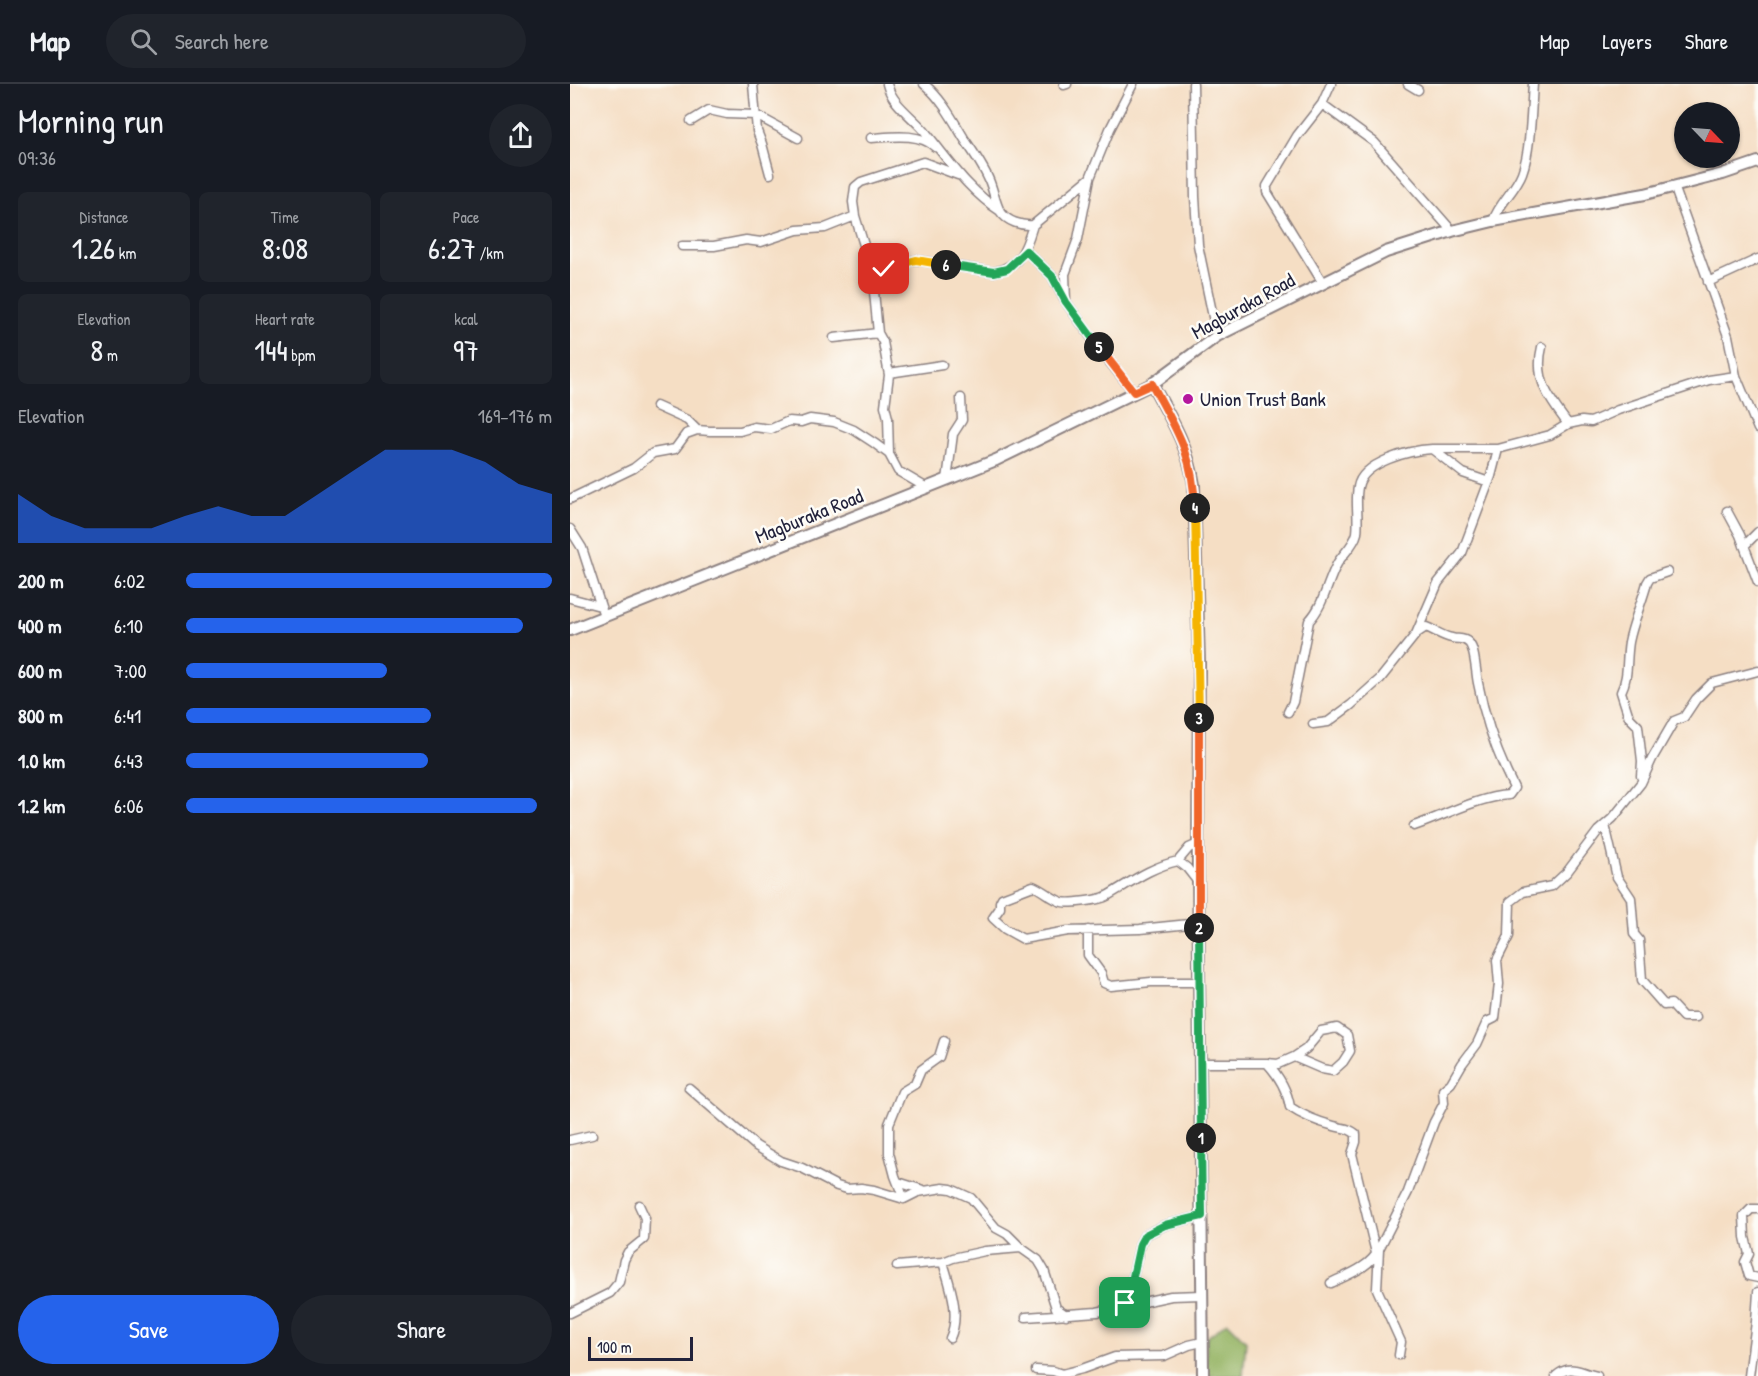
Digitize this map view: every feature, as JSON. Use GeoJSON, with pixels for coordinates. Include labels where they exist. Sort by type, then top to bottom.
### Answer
{"type":"FeatureCollection","features":[{"type":"Feature","properties":{"kind":"main road","name":"Magburaka Road"},"geometry":{"type":"LineString","coordinates":[[570,630],[602,611],[927,489],[1063,429],[1152,384],[1217,336],[1386,252],[1452,231],[1493,221],[1645,194],[1723,174],[1758,162]]}},
{"type":"Feature","properties":{"kind":"main road"},"geometry":{"type":"LineString","coordinates":[[1152,384],[1184,444],[1194,485],[1199,663],[1198,882],[1203,1376]]}},
{"type":"Feature","properties":{"kind":"street"},"geometry":{"type":"LineString","coordinates":[[753,84],[757,131],[770,174]]}},
{"type":"Feature","properties":{"kind":"street"},"geometry":{"type":"LineString","coordinates":[[887,84],[890,94],[912,120],[926,132],[958,175],[983,200],[1013,222],[1023,226],[1033,225],[1090,178]]}},
{"type":"Feature","properties":{"kind":"street"},"geometry":{"type":"LineString","coordinates":[[924,84],[942,103],[985,170],[1000,211]]}},
{"type":"Feature","properties":{"kind":"street"},"geometry":{"type":"LineString","coordinates":[[1066,302],[1065,274],[1078,239],[1090,178],[1110,129],[1133,84]]}},
{"type":"Feature","properties":{"kind":"street"},"geometry":{"type":"LineString","coordinates":[[1193,84],[1198,245],[1217,336]]}},
{"type":"Feature","properties":{"kind":"street"},"geometry":{"type":"LineString","coordinates":[[1323,283],[1267,192],[1270,179],[1297,136],[1322,105],[1331,84]]}},
{"type":"Feature","properties":{"kind":"street"},"geometry":{"type":"LineString","coordinates":[[1408,84],[1418,90]]}},
{"type":"Feature","properties":{"kind":"street"},"geometry":{"type":"LineString","coordinates":[[1493,221],[1496,212],[1522,173],[1533,84]]}},
{"type":"Feature","properties":{"kind":"street"},"geometry":{"type":"LineString","coordinates":[[1322,105],[1374,142],[1452,231]]}},
{"type":"Feature","properties":{"kind":"street"},"geometry":{"type":"LineString","coordinates":[[691,121],[709,110],[727,114],[756,115],[798,138]]}},
{"type":"Feature","properties":{"kind":"street"},"geometry":{"type":"LineString","coordinates":[[871,138],[913,137],[931,144],[940,152]]}},
{"type":"Feature","properties":{"kind":"street"},"geometry":{"type":"LineString","coordinates":[[927,489],[898,471],[889,454],[888,418],[885,406],[889,373],[883,342],[878,333],[872,271],[853,202],[855,187],[861,182],[923,162],[958,175]]}},
{"type":"Feature","properties":{"kind":"street"},"geometry":{"type":"LineString","coordinates":[[1674,186],[1728,336],[1736,376],[1758,429]]}},
{"type":"Feature","properties":{"kind":"street"},"geometry":{"type":"LineString","coordinates":[[682,246],[714,246],[746,240],[761,242],[797,230],[825,228],[855,216]]}},
{"type":"Feature","properties":{"kind":"street"},"geometry":{"type":"LineString","coordinates":[[872,271],[916,260],[994,272],[1007,269],[1026,251],[1033,225]]}},
{"type":"Feature","properties":{"kind":"street"},"geometry":{"type":"LineString","coordinates":[[1026,251],[1052,276],[1066,302],[1134,392]]}},
{"type":"Feature","properties":{"kind":"street"},"geometry":{"type":"LineString","coordinates":[[1708,282],[1758,259]]}},
{"type":"Feature","properties":{"kind":"street"},"geometry":{"type":"LineString","coordinates":[[834,338],[878,333]]}},
{"type":"Feature","properties":{"kind":"street"},"geometry":{"type":"LineString","coordinates":[[1542,347],[1539,360],[1542,386],[1568,424]]}},
{"type":"Feature","properties":{"kind":"street"},"geometry":{"type":"LineString","coordinates":[[889,373],[942,365]]}},
{"type":"Feature","properties":{"kind":"street"},"geometry":{"type":"LineString","coordinates":[[1288,712],[1293,702],[1309,621],[1317,612],[1338,562],[1356,535],[1358,483],[1370,469],[1403,453],[1432,449],[1498,449],[1550,435],[1568,424],[1591,422],[1618,410],[1709,380],[1736,376]]}},
{"type":"Feature","properties":{"kind":"street"},"geometry":{"type":"LineString","coordinates":[[947,480],[953,434],[962,420],[961,398]]}},
{"type":"Feature","properties":{"kind":"street"},"geometry":{"type":"LineString","coordinates":[[656,406],[687,420],[697,430]]}},
{"type":"Feature","properties":{"kind":"street"},"geometry":{"type":"LineString","coordinates":[[570,499],[634,468],[653,453],[675,448],[686,434],[697,430],[740,431],[754,427],[771,429],[789,421],[825,420],[854,430],[889,454]]}},
{"type":"Feature","properties":{"kind":"street"},"geometry":{"type":"LineString","coordinates":[[1432,449],[1463,473],[1489,482]]}},
{"type":"Feature","properties":{"kind":"street"},"geometry":{"type":"LineString","coordinates":[[1416,634],[1438,583],[1462,553],[1489,482],[1498,449]]}},
{"type":"Feature","properties":{"kind":"street"},"geometry":{"type":"LineString","coordinates":[[1726,511],[1744,546],[1758,582]]}},
{"type":"Feature","properties":{"kind":"street"},"geometry":{"type":"LineString","coordinates":[[570,529],[582,549],[602,611]]}},
{"type":"Feature","properties":{"kind":"street"},"geometry":{"type":"LineString","coordinates":[[1744,546],[1758,532]]}},
{"type":"Feature","properties":{"kind":"street"},"geometry":{"type":"LineString","coordinates":[[1641,783],[1642,761],[1638,726],[1629,717],[1621,693],[1628,668],[1629,641],[1647,583],[1650,578],[1666,572]]}},
{"type":"Feature","properties":{"kind":"street"},"geometry":{"type":"LineString","coordinates":[[570,598],[602,611]]}},
{"type":"Feature","properties":{"kind":"street"},"geometry":{"type":"LineString","coordinates":[[1425,613],[1426,627]]}},
{"type":"Feature","properties":{"kind":"street"},"geometry":{"type":"LineString","coordinates":[[1313,724],[1328,722],[1351,705],[1380,678],[1416,634],[1426,627]]}},
{"type":"Feature","properties":{"kind":"street"},"geometry":{"type":"LineString","coordinates":[[1414,826],[1484,800],[1509,795],[1514,788],[1500,760],[1485,719],[1473,662],[1473,651],[1469,643],[1426,627]]}},
{"type":"Feature","properties":{"kind":"street"},"geometry":{"type":"LineString","coordinates":[[1331,1283],[1350,1275],[1378,1252],[1408,1192],[1434,1122],[1444,1103],[1443,1090],[1451,1083],[1477,1044],[1487,1022],[1495,1018],[1499,984],[1497,960],[1509,936],[1510,902],[1523,892],[1552,886],[1568,872],[1641,783],[1674,721],[1684,717],[1696,699],[1712,683],[1758,670]]}},
{"type":"Feature","properties":{"kind":"street"},"geometry":{"type":"LineString","coordinates":[[1605,825],[1617,877],[1630,898],[1635,934],[1639,940],[1642,980],[1664,1005],[1671,1004],[1683,1017],[1696,1017]]}},
{"type":"Feature","properties":{"kind":"street"},"geometry":{"type":"LineString","coordinates":[[1198,844],[1189,848],[1178,861],[1133,878],[1106,897],[1068,903],[1059,901],[1033,886],[1002,898],[999,903],[1000,908],[993,918],[1005,929],[1023,939],[1068,931],[1140,929],[1199,923]]}},
{"type":"Feature","properties":{"kind":"street"},"geometry":{"type":"LineString","coordinates":[[1178,861],[1188,868],[1198,882]]}},
{"type":"Feature","properties":{"kind":"street"},"geometry":{"type":"LineString","coordinates":[[1088,930],[1088,955],[1101,973],[1104,983],[1108,985],[1199,982]]}},
{"type":"Feature","properties":{"kind":"street"},"geometry":{"type":"LineString","coordinates":[[1201,1058],[1203,1064],[1278,1064],[1306,1049],[1321,1031],[1337,1028],[1347,1035],[1350,1051],[1334,1071],[1322,1069],[1294,1057]]}},
{"type":"Feature","properties":{"kind":"street"},"geometry":{"type":"LineString","coordinates":[[904,1199],[889,1153],[889,1124],[902,1092],[915,1084],[921,1070],[939,1056],[944,1041]]}},
{"type":"Feature","properties":{"kind":"street"},"geometry":{"type":"LineString","coordinates":[[1267,1063],[1282,1081],[1290,1107],[1300,1114],[1334,1126],[1349,1128],[1356,1134],[1352,1154],[1367,1221],[1378,1252],[1377,1289],[1401,1342],[1399,1355]]}},
{"type":"Feature","properties":{"kind":"street"},"geometry":{"type":"LineString","coordinates":[[689,1088],[756,1146],[781,1161],[802,1168],[837,1186],[847,1189],[874,1190],[904,1199],[925,1190]]}},
{"type":"Feature","properties":{"kind":"street"},"geometry":{"type":"LineString","coordinates":[[570,1140],[592,1136]]}},
{"type":"Feature","properties":{"kind":"street"},"geometry":{"type":"LineString","coordinates":[[898,1182],[925,1190],[951,1189],[970,1198],[996,1228],[1007,1234],[1038,1260],[1044,1270],[1056,1308],[1066,1315]]}},
{"type":"Feature","properties":{"kind":"street"},"geometry":{"type":"LineString","coordinates":[[570,1313],[610,1293],[619,1282],[628,1252],[644,1239],[645,1218],[639,1205]]}},
{"type":"Feature","properties":{"kind":"street"},"geometry":{"type":"LineString","coordinates":[[1758,1209],[1751,1209],[1744,1216],[1749,1254],[1745,1262],[1749,1276],[1758,1278]]}},
{"type":"Feature","properties":{"kind":"street"},"geometry":{"type":"LineString","coordinates":[[1120,1307],[1129,1295],[1140,1244],[1145,1235],[1165,1225],[1202,1216]]}},
{"type":"Feature","properties":{"kind":"street"},"geometry":{"type":"LineString","coordinates":[[897,1266],[943,1262],[985,1251],[1021,1248]]}},
{"type":"Feature","properties":{"kind":"street"},"geometry":{"type":"LineString","coordinates":[[943,1262],[956,1317],[950,1338]]}},
{"type":"Feature","properties":{"kind":"street"},"geometry":{"type":"LineString","coordinates":[[1749,1376],[1758,1292]]}},
{"type":"Feature","properties":{"kind":"street"},"geometry":{"type":"LineString","coordinates":[[1026,1317],[1097,1312],[1171,1296],[1202,1295]]}},
{"type":"Feature","properties":{"kind":"street"},"geometry":{"type":"LineString","coordinates":[[1036,1370],[1062,1374],[1082,1370],[1115,1357],[1164,1356],[1202,1342]]}},
{"type":"Feature","properties":{"kind":"street"},"geometry":{"type":"LineString","coordinates":[[1556,1376],[1570,1368],[1597,1376]]}},
{"type":"Feature","properties":{"kind":"green space"},"geometry":{"type":"Polygon","coordinates":[[[1227,1322],[1246,1341],[1243,1376],[1206,1376],[1206,1338],[1227,1322]]]}},
{"type":"Feature","properties":{"kind":"place","name":"Union Trust Bank"},"geometry":{"type":"Point","coordinates":[1188,399]}},
{"type":"Feature","properties":{"kind":"route"},"geometry":{"type":"LineString","coordinates":[[884,269],[916,260],[994,272],[1007,269],[1026,251],[1052,276],[1066,302],[1134,392],[1152,384],[1184,444],[1191,464],[1194,485],[1199,663],[1198,867],[1202,1216],[1165,1225],[1145,1235],[1140,1244],[1129,1295],[1125,1303]]}}]}
